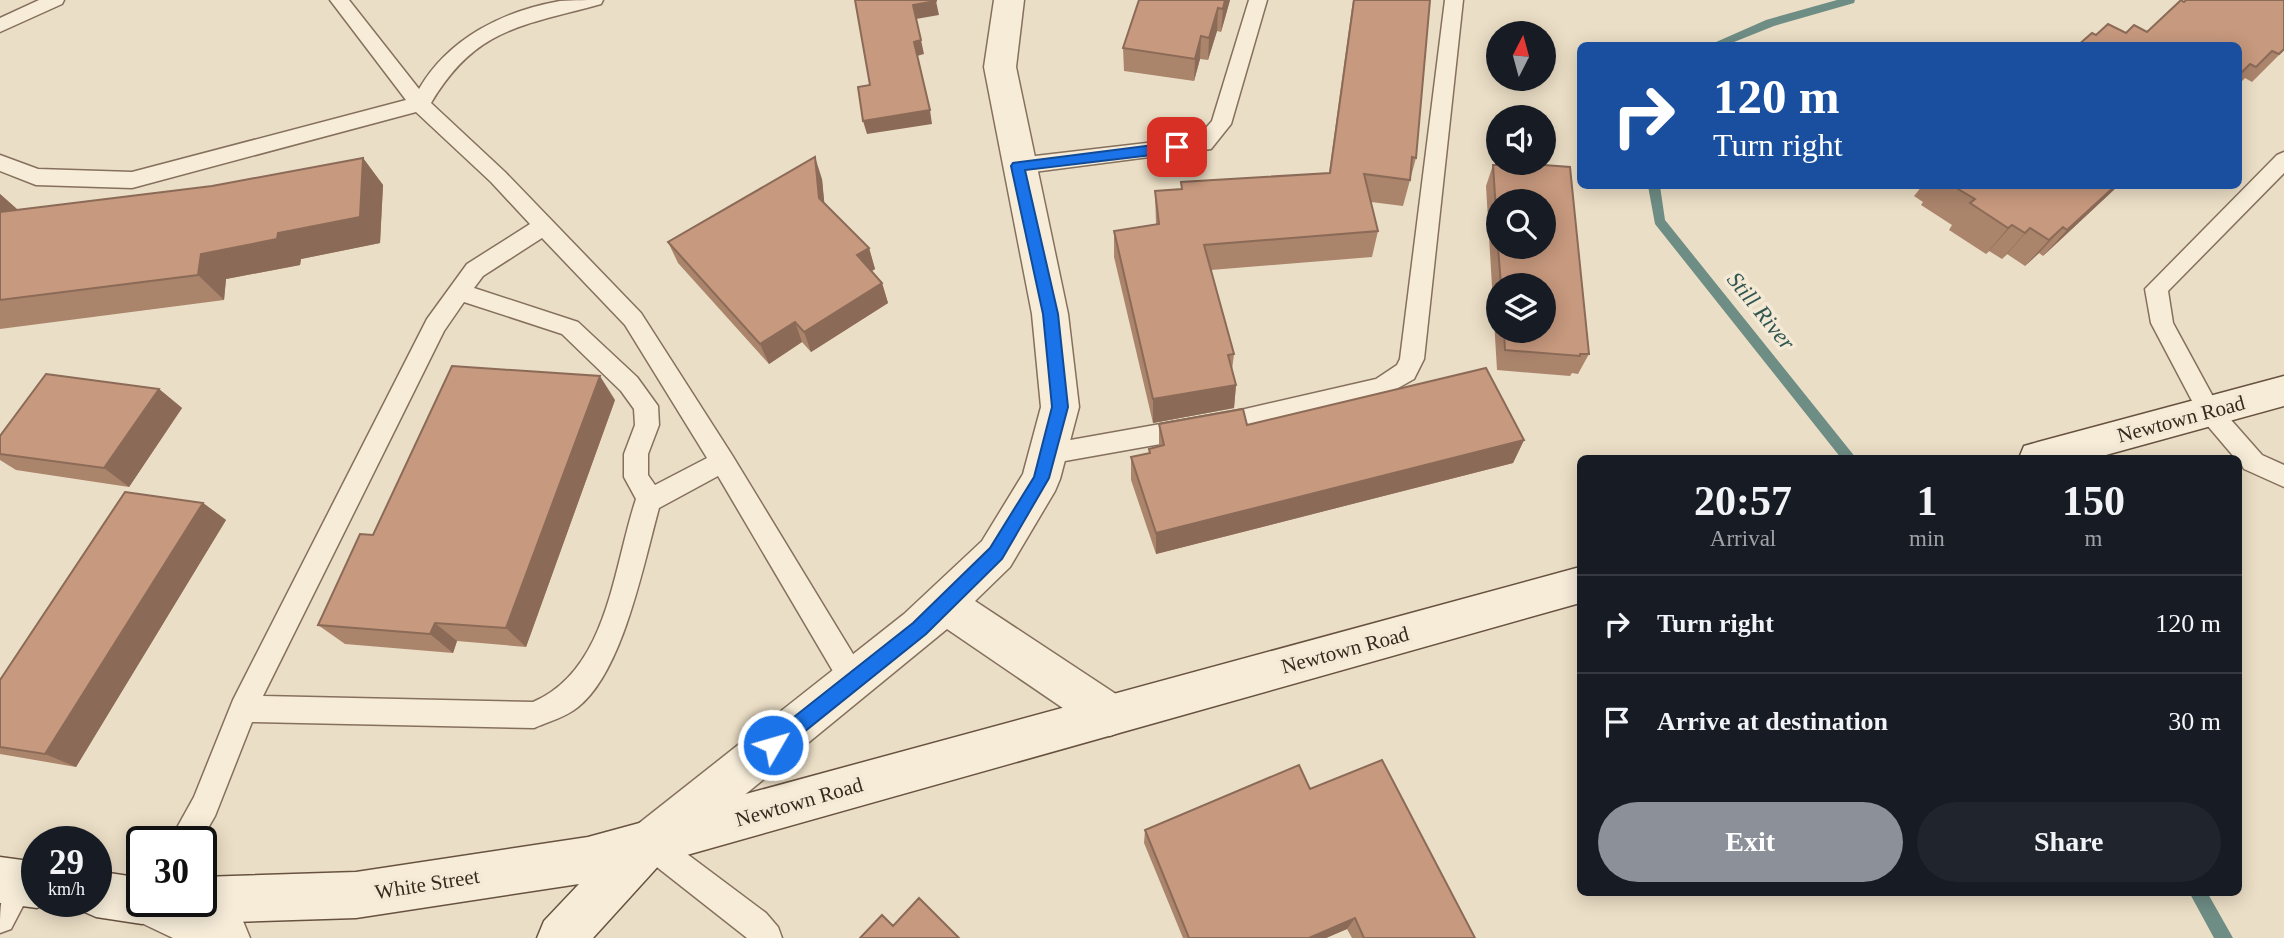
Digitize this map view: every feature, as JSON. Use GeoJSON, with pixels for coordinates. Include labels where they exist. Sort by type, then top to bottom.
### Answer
{"type":"FeatureCollection","features":[{"type":"Feature","properties":{"kind":"main road"},"geometry":{"type":"LineString","coordinates":[[561,938],[649,844],[919,628],[996,554],[1041,478],[1060,407],[1051,314],[1018,166],[1000,67],[1009,0]]}},
{"type":"Feature","properties":{"kind":"main road","name":"Newtown Road"},"geometry":{"type":"LineString","coordinates":[[2049,455],[2284,391]]}},
{"type":"Feature","properties":{"kind":"main road","name":"Newtown Road"},"geometry":{"type":"LineString","coordinates":[[649,844],[1577,586]]}},
{"type":"Feature","properties":{"kind":"main road"},"geometry":{"type":"LineString","coordinates":[[944,604],[1110,715]]}},
{"type":"Feature","properties":{"kind":"main road","name":"White Street"},"geometry":{"type":"LineString","coordinates":[[212,927],[356,895],[588,860],[649,844]]}},
{"type":"Feature","properties":{"kind":"main road"},"geometry":{"type":"LineString","coordinates":[[186,917],[212,927]]}},
{"type":"Feature","properties":{"kind":"lane"},"geometry":{"type":"LineString","coordinates":[[0,26],[55,0]]}},
{"type":"Feature","properties":{"kind":"lane"},"geometry":{"type":"LineString","coordinates":[[339,0],[420,104],[498,177],[633,319],[723,462],[854,681]]}},
{"type":"Feature","properties":{"kind":"lane"},"geometry":{"type":"LineString","coordinates":[[0,163],[36,177],[132,180],[420,104],[447,64],[490,31],[561,6],[594,0]]}},
{"type":"Feature","properties":{"kind":"lane"},"geometry":{"type":"LineString","coordinates":[[1018,166],[1204,144],[1221,124],[1258,0]]}},
{"type":"Feature","properties":{"kind":"lane"},"geometry":{"type":"LineString","coordinates":[[1048,454],[1245,419],[1381,387],[1406,372],[1412,359],[1454,0]]}},
{"type":"Feature","properties":{"kind":"lane"},"geometry":{"type":"LineString","coordinates":[[2284,160],[2156,289],[2162,323],[2209,411],[2253,462],[2284,476]]}},
{"type":"Feature","properties":{"kind":"lane"},"geometry":{"type":"LineString","coordinates":[[193,826],[205,806],[243,709],[435,325],[475,270],[544,226]]}},
{"type":"Feature","properties":{"kind":"lane"},"geometry":{"type":"LineString","coordinates":[[459,292],[570,328],[629,384],[646,406],[647,425],[636,454],[636,477],[650,500]]}},
{"type":"Feature","properties":{"kind":"lane"},"geometry":{"type":"LineString","coordinates":[[243,709],[534,715],[570,697],[588,678],[603,652],[650,500],[723,462]]}},
{"type":"Feature","properties":{"kind":"lane"},"geometry":{"type":"LineString","coordinates":[[649,844],[755,924],[767,938]]}},
{"type":"Feature","properties":{"kind":"building"},"geometry":{"type":"Polygon","coordinates":[[[855,0],[936,0],[913,5],[921,40],[914,42],[930,110],[863,121],[858,87],[870,85],[855,0]]]}},
{"type":"Feature","properties":{"kind":"building"},"geometry":{"type":"Polygon","coordinates":[[[1139,0],[1225,0],[1223,9],[1218,8],[1209,38],[1201,36],[1195,59],[1123,48],[1139,0]]]}},
{"type":"Feature","properties":{"kind":"building"},"geometry":{"type":"Polygon","coordinates":[[[1354,0],[1430,0],[1416,158],[1412,157],[1410,180],[1364,174],[1378,231],[1204,245],[1234,354],[1228,355],[1236,385],[1153,399],[1114,231],[1159,224],[1155,191],[1182,189],[1181,182],[1330,173],[1354,0]]]}},
{"type":"Feature","properties":{"kind":"building"},"geometry":{"type":"Polygon","coordinates":[[[2181,0],[2284,0],[2284,49],[2279,54],[2272,51],[2256,67],[2250,64],[2242,72],[2242,42],[2082,42],[2092,33],[2096,35],[2108,24],[2126,33],[2134,25],[2147,32],[2181,0]]]}},
{"type":"Feature","properties":{"kind":"building"},"geometry":{"type":"Polygon","coordinates":[[[815,157],[819,198],[869,248],[857,255],[882,283],[804,332],[795,322],[760,344],[668,242],[815,157]]]}},
{"type":"Feature","properties":{"kind":"building"},"geometry":{"type":"Polygon","coordinates":[[[363,158],[360,217],[278,233],[277,239],[201,254],[198,275],[0,300],[0,212],[212,186],[363,158]]]}},
{"type":"Feature","properties":{"kind":"building"},"geometry":{"type":"Polygon","coordinates":[[[1556,166],[1570,167],[1589,354],[1580,356],[1505,350],[1505,343],[1556,343],[1556,273],[1500,273],[1499,259],[1556,259],[1556,189],[1495,189],[1494,175],[1556,175],[1556,166]]]}},
{"type":"Feature","properties":{"kind":"building"},"geometry":{"type":"Polygon","coordinates":[[[1958,189],[2112,189],[2067,230],[2063,227],[2049,240],[2030,228],[2025,233],[2012,225],[2008,228],[1970,203],[1975,199],[1958,189]]]}},
{"type":"Feature","properties":{"kind":"building"},"geometry":{"type":"Polygon","coordinates":[[[452,366],[600,376],[506,628],[435,623],[430,634],[318,625],[360,534],[373,535],[452,366]]]}},
{"type":"Feature","properties":{"kind":"building"},"geometry":{"type":"Polygon","coordinates":[[[1486,368],[1524,440],[1156,533],[1131,457],[1150,453],[1149,449],[1164,445],[1159,424],[1243,409],[1247,425],[1486,368]]]}},
{"type":"Feature","properties":{"kind":"building"},"geometry":{"type":"Polygon","coordinates":[[[46,374],[159,389],[104,468],[0,454],[0,436],[46,374]]]}},
{"type":"Feature","properties":{"kind":"building"},"geometry":{"type":"Polygon","coordinates":[[[125,492],[203,503],[45,754],[0,747],[0,680],[125,492]]]}},
{"type":"Feature","properties":{"kind":"building"},"geometry":{"type":"Polygon","coordinates":[[[1382,760],[1475,938],[1364,938],[1355,918],[1309,938],[1189,938],[1145,830],[1299,765],[1310,789],[1382,760]]]}},
{"type":"Feature","properties":{"kind":"building"},"geometry":{"type":"Polygon","coordinates":[[[919,898],[959,938],[860,938],[882,915],[893,926],[919,898]]]}},
{"type":"Feature","properties":{"kind":"waterway","name":"Still River"},"geometry":{"type":"LineString","coordinates":[[1722,42],[1770,23],[1850,0]]}},
{"type":"Feature","properties":{"kind":"waterway","name":"Still River"},"geometry":{"type":"LineString","coordinates":[[1654,189],[1659,221],[1847,455]]}},
{"type":"Feature","properties":{"kind":"waterway","name":"Still River"},"geometry":{"type":"LineString","coordinates":[[2199,896],[2224,938]]}},
{"type":"Feature","properties":{"kind":"route"},"geometry":{"type":"LineString","coordinates":[[773,745],[919,628],[996,554],[1041,478],[1060,407],[1051,314],[1018,166],[1177,147]]}}]}
